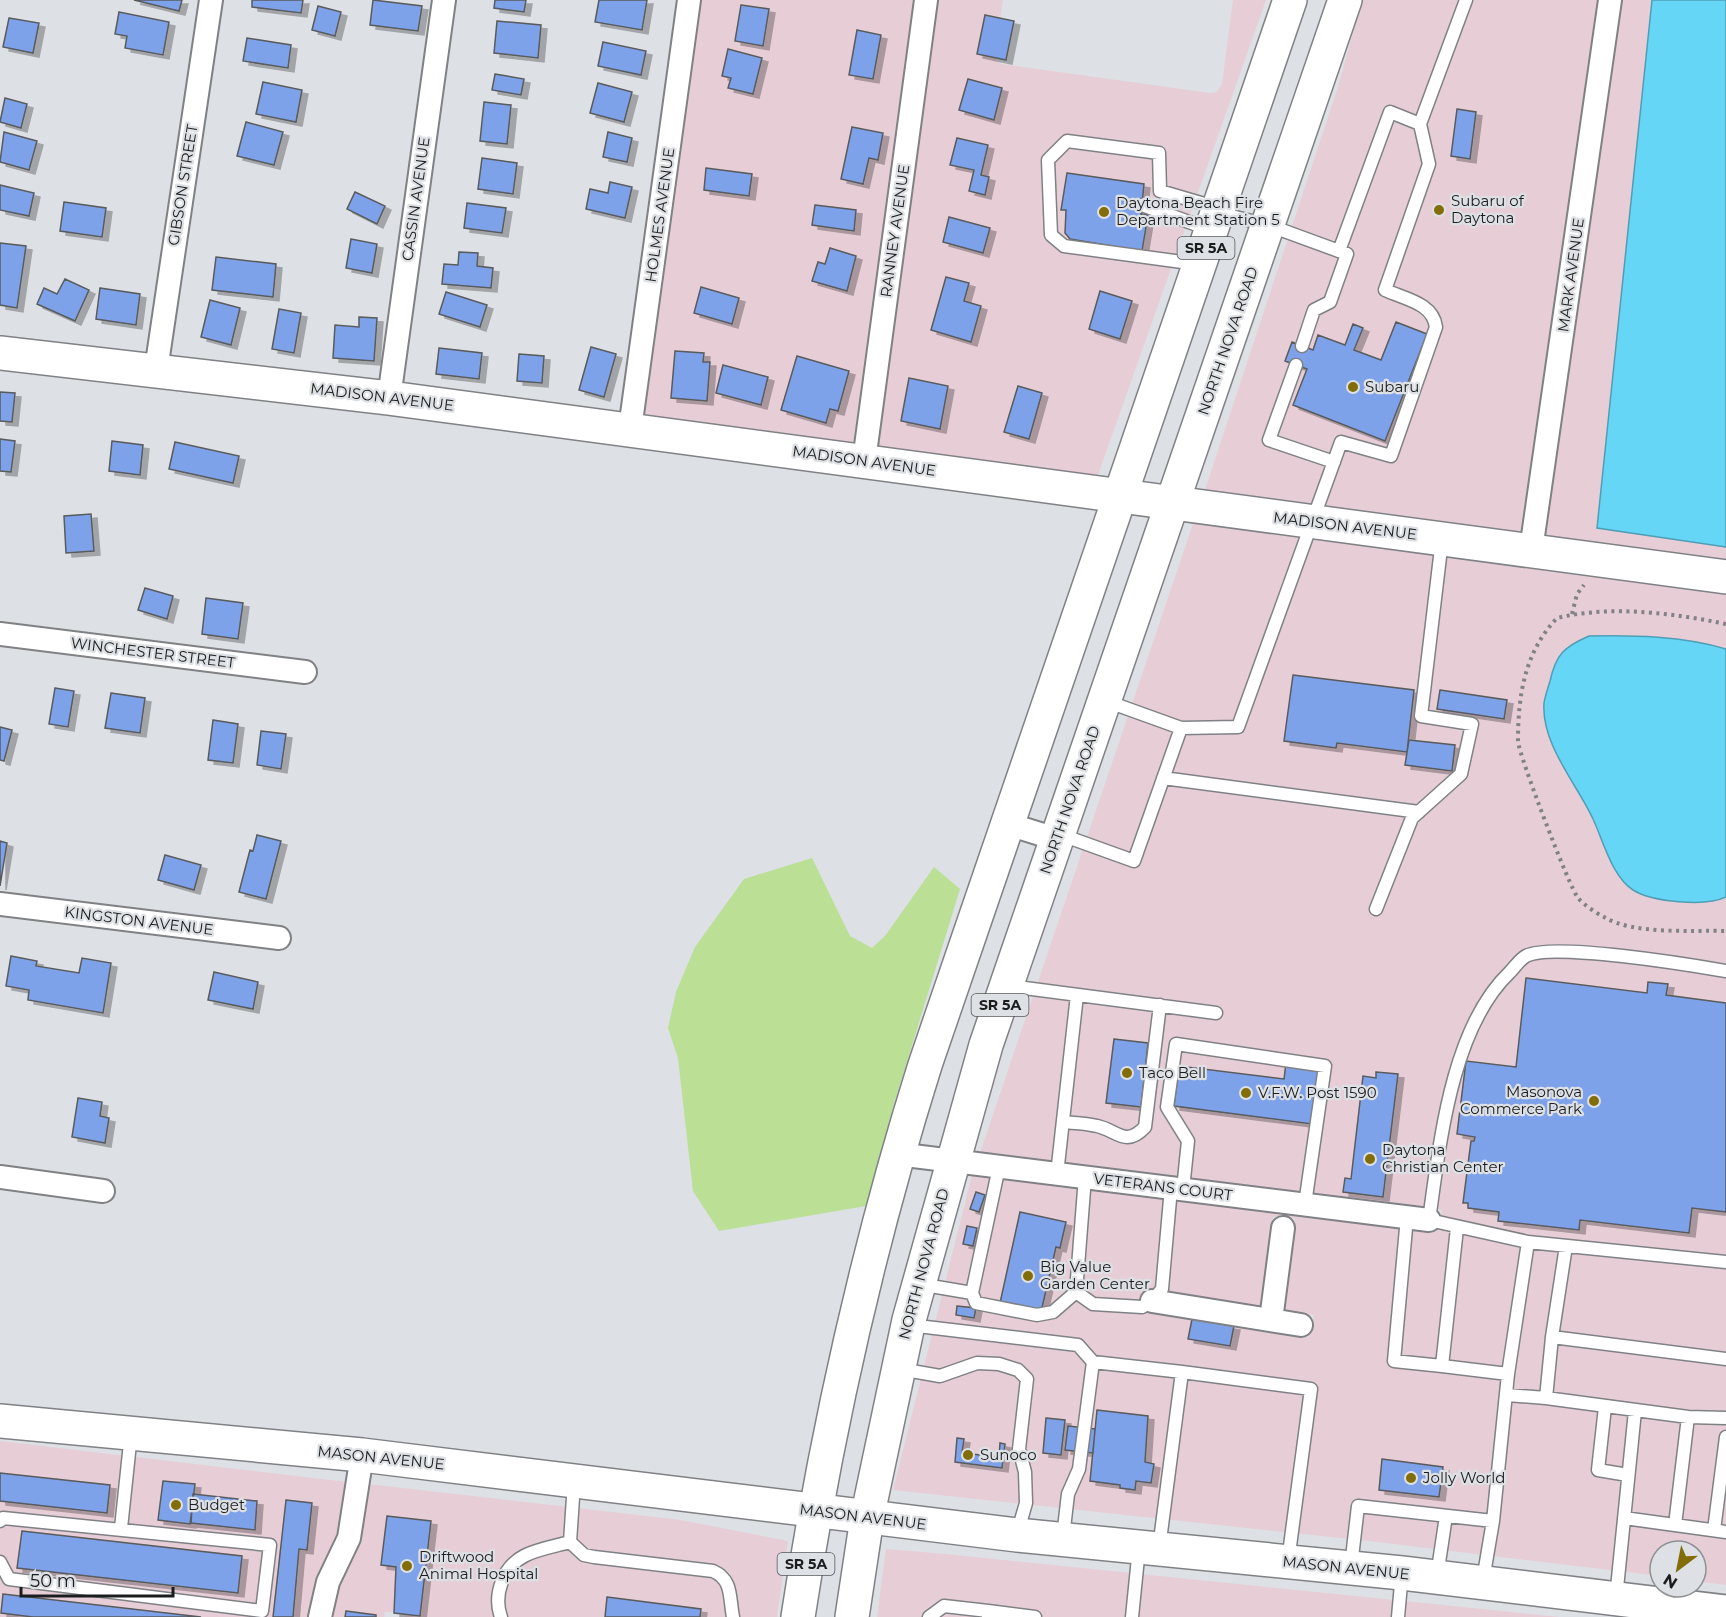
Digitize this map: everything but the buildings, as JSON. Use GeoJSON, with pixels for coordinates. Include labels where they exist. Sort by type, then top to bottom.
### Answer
{"type":"FeatureCollection","features":[{"type":"Feature","properties":{"kind":"main road","name":"SR 5A"},"geometry":{"type":"LineString","coordinates":[[798,1617],[840,1378],[897,1154],[1290,0]]}},
{"type":"Feature","properties":{"kind":"main road","name":"NORTH NOVA ROAD"},"geometry":{"type":"LineString","coordinates":[[852,1617],[867,1518],[898,1369],[951,1161],[1006,986],[1343,3]]}},
{"type":"Feature","properties":{"kind":"main road","name":"MADISON AVENUE"},"geometry":{"type":"LineString","coordinates":[[0,353],[156,370],[630,429],[1726,577]]}},
{"type":"Feature","properties":{"kind":"main road","name":"MASON AVENUE"},"geometry":{"type":"LineString","coordinates":[[0,1421],[362,1455],[1017,1535],[1483,1582],[1697,1612]]}},
{"type":"Feature","properties":{"kind":"street","name":"GIBSON STREET"},"geometry":{"type":"LineString","coordinates":[[156,370],[211,0]]}},
{"type":"Feature","properties":{"kind":"street","name":"CASSIN AVENUE"},"geometry":{"type":"LineString","coordinates":[[388,398],[444,0]]}},
{"type":"Feature","properties":{"kind":"street","name":"HOLMES AVENUE"},"geometry":{"type":"LineString","coordinates":[[630,429],[689,0]]}},
{"type":"Feature","properties":{"kind":"street","name":"RANNEY AVENUE"},"geometry":{"type":"LineString","coordinates":[[864,461],[926,0]]}},
{"type":"Feature","properties":{"kind":"street","name":"MARK AVENUE"},"geometry":{"type":"LineString","coordinates":[[1531,550],[1610,0]]}},
{"type":"Feature","properties":{"kind":"street","name":"WINCHESTER STREET"},"geometry":{"type":"LineString","coordinates":[[0,634],[305,672]]}},
{"type":"Feature","properties":{"kind":"street"},"geometry":{"type":"LineString","coordinates":[[1008,824],[1057,836]]}},
{"type":"Feature","properties":{"kind":"street","name":"KINGSTON AVENUE"},"geometry":{"type":"LineString","coordinates":[[0,904],[279,938]]}},
{"type":"Feature","properties":{"kind":"street","name":"VETERANS COURT"},"geometry":{"type":"LineString","coordinates":[[897,1154],[1418,1218]]}},
{"type":"Feature","properties":{"kind":"street"},"geometry":{"type":"LineString","coordinates":[[0,1177],[103,1191]]}},
{"type":"Feature","properties":{"kind":"street"},"geometry":{"type":"LineString","coordinates":[[1271,1320],[1283,1228]]}},
{"type":"Feature","properties":{"kind":"street"},"geometry":{"type":"LineString","coordinates":[[1152,1301],[1301,1325]]}},
{"type":"Feature","properties":{"kind":"street"},"geometry":{"type":"LineString","coordinates":[[320,1617],[328,1582],[349,1538],[362,1455]]}},
{"type":"Feature","properties":{"kind":"lane"},"geometry":{"type":"LineString","coordinates":[[1104,700],[1181,728],[1238,727],[1341,442],[1391,456],[1436,327],[1435,315],[1427,308],[1385,290],[1429,164],[1420,124],[1466,0]]}},
{"type":"Feature","properties":{"kind":"lane"},"geometry":{"type":"LineString","coordinates":[[1302,346],[1314,310],[1330,302],[1343,253],[1390,112],[1420,124]]}},
{"type":"Feature","properties":{"kind":"lane"},"geometry":{"type":"LineString","coordinates":[[1200,264],[1065,246],[1051,235],[1048,160],[1067,141],[1160,153],[1160,191],[1216,217]]}},
{"type":"Feature","properties":{"kind":"lane"},"geometry":{"type":"LineString","coordinates":[[1142,205],[1268,225],[1343,253]]}},
{"type":"Feature","properties":{"kind":"lane"},"geometry":{"type":"LineString","coordinates":[[1296,365],[1269,440],[1334,462]]}},
{"type":"Feature","properties":{"kind":"lane"},"geometry":{"type":"LineString","coordinates":[[1376,909],[1412,818],[1461,774],[1472,724],[1421,716],[1442,539]]}},
{"type":"Feature","properties":{"kind":"lane"},"geometry":{"type":"LineString","coordinates":[[1057,836],[1134,861],[1181,728]]}},
{"type":"Feature","properties":{"kind":"lane"},"geometry":{"type":"LineString","coordinates":[[1163,778],[1419,812]]}},
{"type":"Feature","properties":{"kind":"lane"},"geometry":{"type":"LineString","coordinates":[[1508,1374],[1394,1361],[1418,1218],[1443,1120],[1472,1026],[1491,991],[1526,956],[1556,951],[1675,962],[1726,971]]}},
{"type":"Feature","properties":{"kind":"lane"},"geometry":{"type":"LineString","coordinates":[[1006,986],[1216,1012]]}},
{"type":"Feature","properties":{"kind":"lane"},"geometry":{"type":"LineString","coordinates":[[1057,1174],[1077,994]]}},
{"type":"Feature","properties":{"kind":"lane"},"geometry":{"type":"LineString","coordinates":[[1063,1122],[1100,1126],[1115,1135],[1129,1137],[1138,1134],[1145,1127],[1160,1005]]}},
{"type":"Feature","properties":{"kind":"lane"},"geometry":{"type":"LineString","coordinates":[[1076,1292],[1093,1304],[1142,1307],[1152,1301],[1162,1289],[1177,1189],[1188,1142],[1167,1107],[1176,1044],[1325,1066],[1305,1204]]}},
{"type":"Feature","properties":{"kind":"lane"},"geometry":{"type":"LineString","coordinates":[[999,1167],[972,1293],[976,1303],[1037,1315],[1053,1312],[1076,1292],[1085,1177]]}},
{"type":"Feature","properties":{"kind":"lane"},"geometry":{"type":"LineString","coordinates":[[1418,1218],[1528,1242],[1726,1262]]}},
{"type":"Feature","properties":{"kind":"lane"},"geometry":{"type":"LineString","coordinates":[[1442,1366],[1457,1228]]}},
{"type":"Feature","properties":{"kind":"lane"},"geometry":{"type":"LineString","coordinates":[[1483,1582],[1493,1521],[1508,1374],[1528,1242]]}},
{"type":"Feature","properties":{"kind":"lane"},"geometry":{"type":"LineString","coordinates":[[1546,1398],[1552,1337],[1566,1246]]}},
{"type":"Feature","properties":{"kind":"lane"},"geometry":{"type":"LineString","coordinates":[[918,1284],[972,1293]]}},
{"type":"Feature","properties":{"kind":"lane"},"geometry":{"type":"LineString","coordinates":[[908,1325],[1078,1345],[1093,1362],[1311,1389],[1287,1562]]}},
{"type":"Feature","properties":{"kind":"lane"},"geometry":{"type":"LineString","coordinates":[[1552,1337],[1726,1359]]}},
{"type":"Feature","properties":{"kind":"lane"},"geometry":{"type":"LineString","coordinates":[[1063,1539],[1068,1494],[1079,1469],[1093,1362]]}},
{"type":"Feature","properties":{"kind":"lane"},"geometry":{"type":"LineString","coordinates":[[898,1369],[940,1376],[977,1363],[999,1364],[1018,1370],[1027,1379],[1027,1396],[1019,1449],[1025,1472],[1026,1503],[1017,1535]]}},
{"type":"Feature","properties":{"kind":"lane"},"geometry":{"type":"LineString","coordinates":[[1132,1617],[1149,1548],[1182,1372]]}},
{"type":"Feature","properties":{"kind":"lane"},"geometry":{"type":"LineString","coordinates":[[1507,1395],[1688,1417],[1726,1418]]}},
{"type":"Feature","properties":{"kind":"lane"},"geometry":{"type":"LineString","coordinates":[[1605,1407],[1598,1470],[1628,1475]]}},
{"type":"Feature","properties":{"kind":"lane"},"geometry":{"type":"LineString","coordinates":[[1615,1599],[1635,1410]]}},
{"type":"Feature","properties":{"kind":"lane"},"geometry":{"type":"LineString","coordinates":[[1675,1525],[1688,1417]]}},
{"type":"Feature","properties":{"kind":"lane"},"geometry":{"type":"LineString","coordinates":[[121,1528],[131,1433]]}},
{"type":"Feature","properties":{"kind":"lane"},"geometry":{"type":"LineString","coordinates":[[1624,1518],[1720,1531],[1726,1437]]}},
{"type":"Feature","properties":{"kind":"lane"},"geometry":{"type":"LineString","coordinates":[[570,1542],[574,1481]]}},
{"type":"Feature","properties":{"kind":"lane"},"geometry":{"type":"LineString","coordinates":[[1351,1568],[1358,1506],[1493,1521]]}},
{"type":"Feature","properties":{"kind":"lane"},"geometry":{"type":"LineString","coordinates":[[1437,1577],[1446,1515]]}},
{"type":"Feature","properties":{"kind":"lane"},"geometry":{"type":"LineString","coordinates":[[0,1521],[3,1518],[121,1528],[270,1545],[262,1611],[9,1580],[0,1562]]}},
{"type":"Feature","properties":{"kind":"lane"},"geometry":{"type":"LineString","coordinates":[[501,1617],[498,1595],[510,1568],[525,1555],[570,1542]]}},
{"type":"Feature","properties":{"kind":"lane"},"geometry":{"type":"LineString","coordinates":[[570,1542],[584,1554],[594,1557],[713,1571],[724,1576],[729,1584],[733,1617]]}},
{"type":"Feature","properties":{"kind":"lane"},"geometry":{"type":"LineString","coordinates":[[1398,1617],[1402,1573]]}},
{"type":"Feature","properties":{"kind":"lane"},"geometry":{"type":"LineString","coordinates":[[929,1617],[944,1606],[988,1614],[1035,1617]]}},
{"type":"Feature","properties":{"kind":"path"},"geometry":{"type":"LineString","coordinates":[[1726,624],[1697,618],[1602,611],[1557,618],[1535,644],[1522,686],[1517,743],[1545,820],[1578,898],[1605,918],[1623,924],[1656,929],[1726,931]]}},
{"type":"Feature","properties":{"kind":"shaded area"},"geometry":{"type":"Polygon","coordinates":[[[700,0],[916,0],[855,448],[642,419],[700,0]]]}},
{"type":"Feature","properties":{"kind":"shaded area"},"geometry":{"type":"Polygon","coordinates":[[[937,0],[1003,0],[995,54],[997,61],[1002,64],[1210,93],[1217,92],[1222,84],[1233,0],[1266,0],[1098,475],[969,464],[876,451],[937,0]]]}},
{"type":"Feature","properties":{"kind":"shaded area"},"geometry":{"type":"Polygon","coordinates":[[[1362,0],[1652,0],[1597,527],[1726,547],[1726,566],[1203,496],[1338,87],[1362,0]]]}},
{"type":"Feature","properties":{"kind":"shaded area"},"geometry":{"type":"Polygon","coordinates":[[[1195,518],[1726,589],[1726,649],[1679,641],[1622,636],[1589,636],[1566,647],[1553,667],[1555,751],[1593,820],[1609,860],[1720,900],[1726,897],[1726,1585],[1708,1583],[1708,1539],[1648,1539],[1648,1575],[1377,1542],[893,1490],[972,1175],[1437,1232],[1442,1210],[980,1153],[1195,518]],[[1273,1217],[1262,1307],[1145,1289],[1140,1311],[1309,1337],[1314,1315],[1283,1310],[1295,1218],[1273,1217]]]}},
{"type":"Feature","properties":{"kind":"shaded area"},"geometry":{"type":"Polygon","coordinates":[[[0,1441],[347,1482],[338,1536],[317,1580],[309,1617],[0,1617],[0,1441]]]}},
{"type":"Feature","properties":{"kind":"shaded area"},"geometry":{"type":"Polygon","coordinates":[[[368,1484],[681,1520],[788,1541],[777,1617],[405,1617],[405,1612],[385,1612],[384,1617],[330,1617],[368,1484]]]}},
{"type":"Feature","properties":{"kind":"shaded area"},"geometry":{"type":"Polygon","coordinates":[[[886,1549],[946,1554],[1560,1617],[877,1617],[886,1549]]]}},
{"type":"Feature","properties":{"kind":"green space"},"geometry":{"type":"Polygon","coordinates":[[[812,858],[850,936],[872,948],[885,936],[934,867],[960,889],[893,1107],[866,1206],[719,1231],[693,1191],[678,1058],[668,1028],[676,992],[695,947],[744,879],[812,858]]]}},
{"type":"Feature","properties":{"kind":"water"},"geometry":{"type":"Polygon","coordinates":[[[1652,0],[1726,0],[1726,547],[1597,528],[1652,0]]]}},
{"type":"Feature","properties":{"kind":"water"},"geometry":{"type":"Polygon","coordinates":[[[1589,636],[1658,637],[1693,641],[1726,649],[1726,897],[1706,902],[1679,902],[1653,898],[1633,890],[1626,884],[1609,858],[1593,819],[1554,748],[1545,718],[1545,698],[1558,658],[1567,648],[1589,636]]]}},
{"type":"Feature","properties":{"kind":"place","name":"Subaru of Daytona"},"geometry":{"type":"Point","coordinates":[1439,210]}},
{"type":"Feature","properties":{"kind":"place","name":"Daytona Beach Fire Department Station 5"},"geometry":{"type":"Point","coordinates":[1104,212]}},
{"type":"Feature","properties":{"kind":"place","name":"Subaru"},"geometry":{"type":"Point","coordinates":[1353,387]}},
{"type":"Feature","properties":{"kind":"place","name":"Taco Bell"},"geometry":{"type":"Point","coordinates":[1127,1073]}},
{"type":"Feature","properties":{"kind":"place","name":"V.F.W. Post 1590"},"geometry":{"type":"Point","coordinates":[1246,1093]}},
{"type":"Feature","properties":{"kind":"place","name":"Masonova Commerce Park"},"geometry":{"type":"Point","coordinates":[1594,1101]}},
{"type":"Feature","properties":{"kind":"place","name":"Daytona Christian Center"},"geometry":{"type":"Point","coordinates":[1370,1159]}},
{"type":"Feature","properties":{"kind":"place","name":"Big Value Garden Center"},"geometry":{"type":"Point","coordinates":[1028,1276]}},
{"type":"Feature","properties":{"kind":"place","name":"Sunoco"},"geometry":{"type":"Point","coordinates":[968,1455]}},
{"type":"Feature","properties":{"kind":"place","name":"Jolly World"},"geometry":{"type":"Point","coordinates":[1411,1478]}},
{"type":"Feature","properties":{"kind":"place","name":"Budget"},"geometry":{"type":"Point","coordinates":[176,1505]}},
{"type":"Feature","properties":{"kind":"place","name":"Driftwood Animal Hospital"},"geometry":{"type":"Point","coordinates":[407,1566]}}]}
